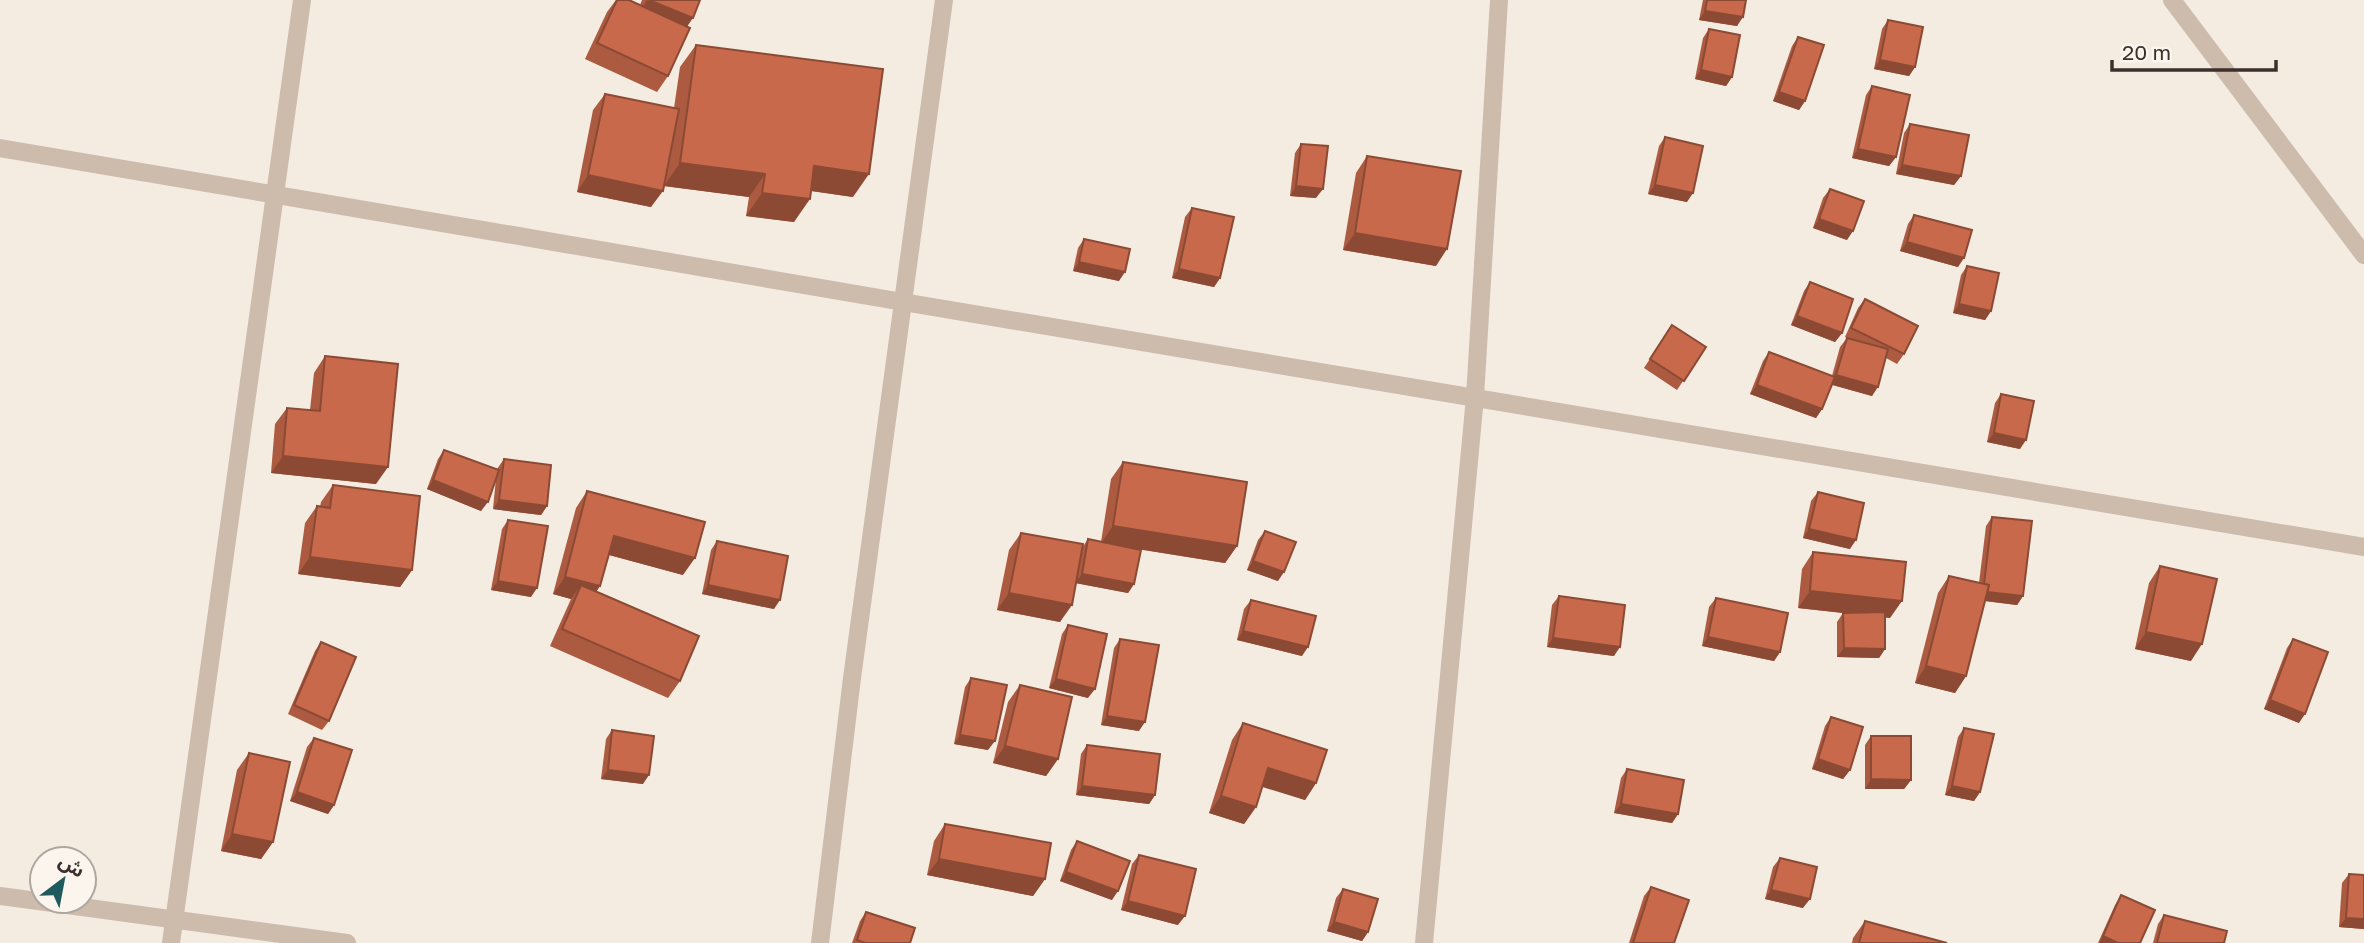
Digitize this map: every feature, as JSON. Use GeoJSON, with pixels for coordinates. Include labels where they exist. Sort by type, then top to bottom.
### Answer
{"type":"FeatureCollection","features":[{"type":"Feature","properties":{"kind":"street"},"geometry":{"type":"LineString","coordinates":[[171,943],[302,0]]}},
{"type":"Feature","properties":{"kind":"street"},"geometry":{"type":"LineString","coordinates":[[820,943],[852,678],[944,0]]}},
{"type":"Feature","properties":{"kind":"street"},"geometry":{"type":"LineString","coordinates":[[1424,943],[1475,397],[1499,0]]}},
{"type":"Feature","properties":{"kind":"street"},"geometry":{"type":"LineString","coordinates":[[2172,0],[2364,255]]}},
{"type":"Feature","properties":{"kind":"street"},"geometry":{"type":"LineString","coordinates":[[0,148],[903,302],[2029,488],[2364,547]]}},
{"type":"Feature","properties":{"kind":"street"},"geometry":{"type":"LineString","coordinates":[[0,896],[347,943]]}},
{"type":"Feature","properties":{"kind":"building"},"geometry":{"type":"Polygon","coordinates":[[[617,0],[629,0],[690,28],[668,76],[597,43],[617,0]]]}},
{"type":"Feature","properties":{"kind":"building"},"geometry":{"type":"Polygon","coordinates":[[[649,0],[700,0],[693,18],[649,0]]]}},
{"type":"Feature","properties":{"kind":"building"},"geometry":{"type":"Polygon","coordinates":[[[1707,0],[1746,0],[1743,17],[1705,11],[1707,0]]]}},
{"type":"Feature","properties":{"kind":"building"},"geometry":{"type":"Polygon","coordinates":[[[1888,20],[1923,27],[1915,67],[1880,60],[1888,20]]]}},
{"type":"Feature","properties":{"kind":"building"},"geometry":{"type":"Polygon","coordinates":[[[1709,29],[1740,35],[1732,77],[1701,70],[1709,29]]]}},
{"type":"Feature","properties":{"kind":"building"},"geometry":{"type":"Polygon","coordinates":[[[1798,37],[1824,45],[1805,101],[1779,92],[1798,37]]]}},
{"type":"Feature","properties":{"kind":"building"},"geometry":{"type":"Polygon","coordinates":[[[696,45],[883,69],[869,174],[814,166],[810,199],[762,193],[765,174],[680,163],[696,45]]]}},
{"type":"Feature","properties":{"kind":"building"},"geometry":{"type":"Polygon","coordinates":[[[1872,86],[1910,95],[1896,157],[1858,149],[1872,86]]]}},
{"type":"Feature","properties":{"kind":"building"},"geometry":{"type":"Polygon","coordinates":[[[605,94],[679,109],[663,191],[588,175],[605,94]]]}},
{"type":"Feature","properties":{"kind":"building"},"geometry":{"type":"Polygon","coordinates":[[[1910,124],[1969,135],[1961,176],[1902,165],[1910,124]]]}},
{"type":"Feature","properties":{"kind":"building"},"geometry":{"type":"Polygon","coordinates":[[[1665,137],[1703,146],[1693,193],[1655,185],[1665,137]]]}},
{"type":"Feature","properties":{"kind":"building"},"geometry":{"type":"Polygon","coordinates":[[[1301,144],[1328,146],[1323,189],[1296,186],[1301,144]]]}},
{"type":"Feature","properties":{"kind":"building"},"geometry":{"type":"Polygon","coordinates":[[[1367,156],[1461,171],[1447,249],[1355,233],[1367,156]]]}},
{"type":"Feature","properties":{"kind":"building"},"geometry":{"type":"Polygon","coordinates":[[[1830,189],[1864,201],[1853,231],[1819,219],[1830,189]]]}},
{"type":"Feature","properties":{"kind":"building"},"geometry":{"type":"Polygon","coordinates":[[[1192,208],[1234,217],[1220,278],[1179,269],[1192,208]]]}},
{"type":"Feature","properties":{"kind":"building"},"geometry":{"type":"Polygon","coordinates":[[[1914,215],[1972,230],[1964,258],[1907,242],[1914,215]]]}},
{"type":"Feature","properties":{"kind":"building"},"geometry":{"type":"Polygon","coordinates":[[[1084,239],[1130,249],[1125,272],[1079,262],[1084,239]]]}},
{"type":"Feature","properties":{"kind":"building"},"geometry":{"type":"Polygon","coordinates":[[[1967,266],[1999,273],[1991,311],[1959,304],[1967,266]]]}},
{"type":"Feature","properties":{"kind":"building"},"geometry":{"type":"Polygon","coordinates":[[[1810,282],[1853,299],[1842,333],[1797,316],[1810,282]]]}},
{"type":"Feature","properties":{"kind":"building"},"geometry":{"type":"Polygon","coordinates":[[[1865,299],[1918,326],[1904,354],[1851,328],[1865,299]]]}},
{"type":"Feature","properties":{"kind":"building"},"geometry":{"type":"Polygon","coordinates":[[[1672,325],[1706,347],[1684,381],[1650,359],[1672,325]]]}},
{"type":"Feature","properties":{"kind":"building"},"geometry":{"type":"Polygon","coordinates":[[[1847,338],[1888,349],[1878,387],[1836,375],[1847,338]]]}},
{"type":"Feature","properties":{"kind":"building"},"geometry":{"type":"Polygon","coordinates":[[[1769,352],[1835,377],[1822,409],[1757,385],[1769,352]]]}},
{"type":"Feature","properties":{"kind":"building"},"geometry":{"type":"Polygon","coordinates":[[[325,356],[398,364],[388,467],[283,456],[287,408],[320,411],[325,356]]]}},
{"type":"Feature","properties":{"kind":"building"},"geometry":{"type":"Polygon","coordinates":[[[2001,394],[2034,401],[2026,440],[1994,433],[2001,394]]]}},
{"type":"Feature","properties":{"kind":"building"},"geometry":{"type":"Polygon","coordinates":[[[444,450],[499,470],[488,502],[433,480],[444,450]]]}},
{"type":"Feature","properties":{"kind":"building"},"geometry":{"type":"Polygon","coordinates":[[[504,459],[551,465],[547,506],[499,500],[504,459]]]}},
{"type":"Feature","properties":{"kind":"building"},"geometry":{"type":"Polygon","coordinates":[[[1123,462],[1247,482],[1237,546],[1113,526],[1123,462]]]}},
{"type":"Feature","properties":{"kind":"building"},"geometry":{"type":"Polygon","coordinates":[[[333,485],[420,496],[412,570],[310,557],[317,506],[330,508],[333,485]]]}},
{"type":"Feature","properties":{"kind":"building"},"geometry":{"type":"Polygon","coordinates":[[[587,491],[705,522],[695,558],[614,536],[600,586],[565,577],[587,491]]]}},
{"type":"Feature","properties":{"kind":"building"},"geometry":{"type":"Polygon","coordinates":[[[1818,492],[1864,503],[1856,540],[1809,529],[1818,492]]]}},
{"type":"Feature","properties":{"kind":"building"},"geometry":{"type":"Polygon","coordinates":[[[1992,517],[2032,521],[2023,596],[1987,592],[1989,585],[1984,584],[1992,517]]]}},
{"type":"Feature","properties":{"kind":"building"},"geometry":{"type":"Polygon","coordinates":[[[508,520],[548,526],[537,588],[498,581],[508,520]]]}},
{"type":"Feature","properties":{"kind":"building"},"geometry":{"type":"Polygon","coordinates":[[[1265,531],[1296,542],[1284,572],[1253,561],[1265,531]]]}},
{"type":"Feature","properties":{"kind":"building"},"geometry":{"type":"Polygon","coordinates":[[[1021,533],[1083,544],[1072,605],[1009,593],[1021,533]]]}},
{"type":"Feature","properties":{"kind":"building"},"geometry":{"type":"Polygon","coordinates":[[[1088,539],[1141,550],[1134,584],[1082,574],[1088,539]]]}},
{"type":"Feature","properties":{"kind":"building"},"geometry":{"type":"Polygon","coordinates":[[[717,541],[788,556],[780,600],[708,585],[717,541]]]}},
{"type":"Feature","properties":{"kind":"building"},"geometry":{"type":"Polygon","coordinates":[[[1813,552],[1906,562],[1902,601],[1810,591],[1813,552]]]}},
{"type":"Feature","properties":{"kind":"building"},"geometry":{"type":"Polygon","coordinates":[[[2160,566],[2217,579],[2202,644],[2146,632],[2160,566]]]}},
{"type":"Feature","properties":{"kind":"building"},"geometry":{"type":"Polygon","coordinates":[[[1949,576],[1989,585],[1966,676],[1926,666],[1949,576]]]}},
{"type":"Feature","properties":{"kind":"building"},"geometry":{"type":"Polygon","coordinates":[[[581,585],[699,636],[680,681],[562,629],[581,585]]]}},
{"type":"Feature","properties":{"kind":"building"},"geometry":{"type":"Polygon","coordinates":[[[1559,596],[1625,605],[1620,647],[1553,638],[1559,596]]]}},
{"type":"Feature","properties":{"kind":"building"},"geometry":{"type":"Polygon","coordinates":[[[1716,598],[1788,613],[1780,652],[1708,637],[1716,598]]]}},
{"type":"Feature","properties":{"kind":"building"},"geometry":{"type":"Polygon","coordinates":[[[1251,600],[1316,616],[1308,647],[1243,631],[1251,600]]]}},
{"type":"Feature","properties":{"kind":"building"},"geometry":{"type":"Polygon","coordinates":[[[1885,612],[1885,649],[1844,648],[1843,613],[1885,612]]]}},
{"type":"Feature","properties":{"kind":"building"},"geometry":{"type":"Polygon","coordinates":[[[1068,625],[1107,634],[1095,689],[1056,679],[1068,625]]]}},
{"type":"Feature","properties":{"kind":"building"},"geometry":{"type":"Polygon","coordinates":[[[1120,639],[1159,645],[1145,722],[1107,716],[1120,639]]]}},
{"type":"Feature","properties":{"kind":"building"},"geometry":{"type":"Polygon","coordinates":[[[2293,639],[2328,652],[2305,714],[2270,700],[2293,639]]]}},
{"type":"Feature","properties":{"kind":"building"},"geometry":{"type":"Polygon","coordinates":[[[321,642],[356,657],[329,721],[294,705],[321,642]]]}},
{"type":"Feature","properties":{"kind":"building"},"geometry":{"type":"Polygon","coordinates":[[[971,678],[1007,685],[995,741],[960,735],[971,678]]]}},
{"type":"Feature","properties":{"kind":"building"},"geometry":{"type":"Polygon","coordinates":[[[1020,685],[1072,697],[1058,759],[1005,746],[1020,685]]]}},
{"type":"Feature","properties":{"kind":"building"},"geometry":{"type":"Polygon","coordinates":[[[1831,717],[1863,727],[1850,770],[1818,759],[1831,717]]]}},
{"type":"Feature","properties":{"kind":"building"},"geometry":{"type":"Polygon","coordinates":[[[1243,723],[1327,750],[1316,783],[1268,768],[1256,807],[1221,796],[1243,723]]]}},
{"type":"Feature","properties":{"kind":"building"},"geometry":{"type":"Polygon","coordinates":[[[1964,728],[1994,734],[1980,792],[1952,786],[1964,728]]]}},
{"type":"Feature","properties":{"kind":"building"},"geometry":{"type":"Polygon","coordinates":[[[612,730],[654,736],[649,775],[608,770],[612,730]]]}},
{"type":"Feature","properties":{"kind":"building"},"geometry":{"type":"Polygon","coordinates":[[[1871,736],[1911,736],[1911,780],[1871,779],[1871,736]]]}},
{"type":"Feature","properties":{"kind":"building"},"geometry":{"type":"Polygon","coordinates":[[[314,738],[352,750],[334,805],[297,792],[314,738]]]}},
{"type":"Feature","properties":{"kind":"building"},"geometry":{"type":"Polygon","coordinates":[[[1087,745],[1160,754],[1155,795],[1082,786],[1087,745]]]}},
{"type":"Feature","properties":{"kind":"building"},"geometry":{"type":"Polygon","coordinates":[[[249,753],[290,762],[273,842],[232,834],[249,753]]]}},
{"type":"Feature","properties":{"kind":"building"},"geometry":{"type":"Polygon","coordinates":[[[1627,769],[1684,780],[1678,814],[1621,804],[1627,769]]]}},
{"type":"Feature","properties":{"kind":"building"},"geometry":{"type":"Polygon","coordinates":[[[945,824],[1051,843],[1045,879],[939,859],[945,824]]]}},
{"type":"Feature","properties":{"kind":"building"},"geometry":{"type":"Polygon","coordinates":[[[1077,841],[1130,861],[1118,891],[1066,872],[1077,841]]]}},
{"type":"Feature","properties":{"kind":"building"},"geometry":{"type":"Polygon","coordinates":[[[1139,855],[1196,869],[1185,916],[1128,901],[1139,855]]]}},
{"type":"Feature","properties":{"kind":"building"},"geometry":{"type":"Polygon","coordinates":[[[1780,858],[1817,867],[1810,899],[1771,890],[1780,858]]]}},
{"type":"Feature","properties":{"kind":"building"},"geometry":{"type":"Polygon","coordinates":[[[2349,874],[2364,875],[2364,919],[2346,918],[2349,874]]]}},
{"type":"Feature","properties":{"kind":"building"},"geometry":{"type":"Polygon","coordinates":[[[1651,887],[1689,900],[1674,943],[1633,943],[1651,887]]]}},
{"type":"Feature","properties":{"kind":"building"},"geometry":{"type":"Polygon","coordinates":[[[1343,889],[1378,899],[1368,932],[1334,922],[1343,889]]]}},
{"type":"Feature","properties":{"kind":"building"},"geometry":{"type":"Polygon","coordinates":[[[2121,895],[2155,910],[2140,943],[2118,943],[2103,936],[2121,895]]]}},
{"type":"Feature","properties":{"kind":"building"},"geometry":{"type":"Polygon","coordinates":[[[866,912],[915,928],[910,943],[865,943],[857,940],[866,912]]]}},
{"type":"Feature","properties":{"kind":"building"},"geometry":{"type":"Polygon","coordinates":[[[2164,915],[2227,931],[2224,943],[2157,943],[2164,915]]]}},
{"type":"Feature","properties":{"kind":"building"},"geometry":{"type":"Polygon","coordinates":[[[1865,921],[1947,943],[1859,943],[1865,921]]]}}]}
